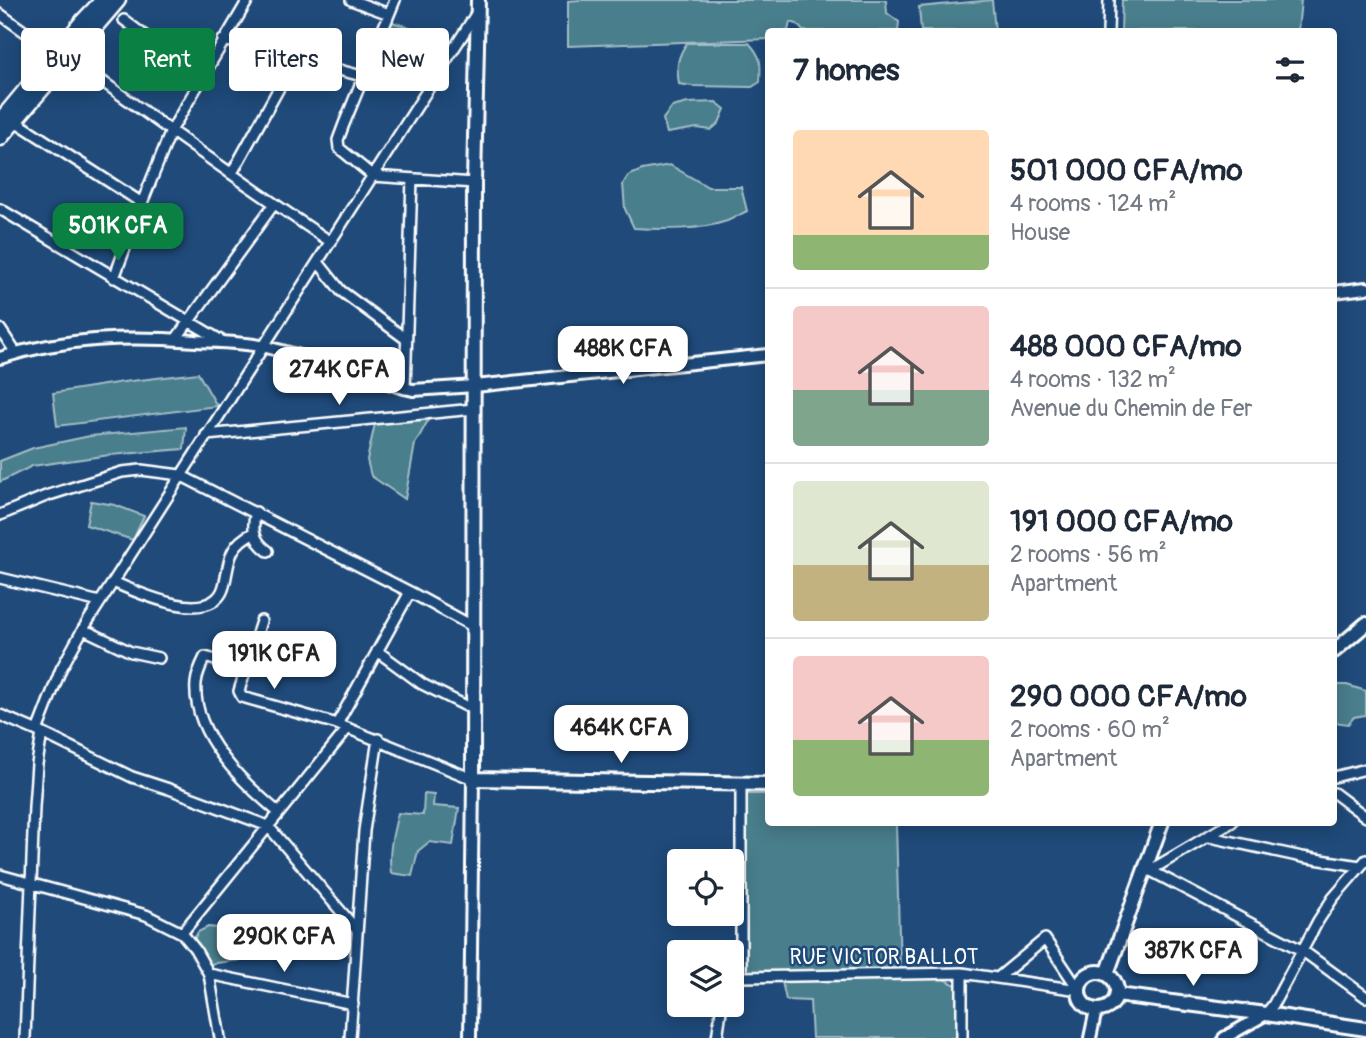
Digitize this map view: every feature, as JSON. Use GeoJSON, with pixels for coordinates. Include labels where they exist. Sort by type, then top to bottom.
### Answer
{"type":"FeatureCollection","features":[{"type":"Feature","properties":{"kind":"highway"},"geometry":{"type":"LineString","coordinates":[[79,28],[103,0]]}},
{"type":"Feature","properties":{"kind":"highway"},"geometry":{"type":"LineString","coordinates":[[90,28],[118,0]]}},
{"type":"Feature","properties":{"kind":"highway"},"geometry":{"type":"LineString","coordinates":[[0,138],[7,121],[32,91]]}},
{"type":"Feature","properties":{"kind":"main road"},"geometry":{"type":"LineString","coordinates":[[478,6],[474,183],[473,779],[765,784]]}},
{"type":"Feature","properties":{"kind":"main road"},"geometry":{"type":"LineString","coordinates":[[1337,648],[1366,624]]}},
{"type":"Feature","properties":{"kind":"main road"},"geometry":{"type":"LineString","coordinates":[[1107,974],[1147,872],[1161,826]]}},
{"type":"Feature","properties":{"kind":"main road"},"geometry":{"type":"LineString","coordinates":[[1098,972],[1107,974],[1115,983],[1117,995],[1109,1007],[1096,1010],[1085,1004],[1079,990],[1082,981],[1089,975],[1098,972]]}},
{"type":"Feature","properties":{"kind":"main road"},"geometry":{"type":"LineString","coordinates":[[1117,995],[1366,1029]]}},
{"type":"Feature","properties":{"kind":"street"},"geometry":{"type":"LineString","coordinates":[[215,54],[247,0]]}},
{"type":"Feature","properties":{"kind":"street"},"geometry":{"type":"LineString","coordinates":[[352,0],[388,14]]}},
{"type":"Feature","properties":{"kind":"street"},"geometry":{"type":"LineString","coordinates":[[382,28],[395,0]]}},
{"type":"Feature","properties":{"kind":"street"},"geometry":{"type":"LineString","coordinates":[[1108,28],[1109,0]]}},
{"type":"Feature","properties":{"kind":"street"},"geometry":{"type":"LineString","coordinates":[[25,1038],[34,807],[40,732],[61,669],[83,629],[373,176],[478,6]]}},
{"type":"Feature","properties":{"kind":"street"},"geometry":{"type":"LineString","coordinates":[[0,14],[22,28]]}},
{"type":"Feature","properties":{"kind":"street"},"geometry":{"type":"LineString","coordinates":[[124,20],[135,28]]}},
{"type":"Feature","properties":{"kind":"street"},"geometry":{"type":"LineString","coordinates":[[223,40],[229,42]]}},
{"type":"Feature","properties":{"kind":"street"},"geometry":{"type":"LineString","coordinates":[[105,85],[331,242]]}},
{"type":"Feature","properties":{"kind":"street"},"geometry":{"type":"LineString","coordinates":[[114,278],[171,131],[194,91]]}},
{"type":"Feature","properties":{"kind":"street"},"geometry":{"type":"LineString","coordinates":[[232,173],[277,91]]}},
{"type":"Feature","properties":{"kind":"street"},"geometry":{"type":"LineString","coordinates":[[356,91],[338,140],[343,153],[373,176],[474,183]]}},
{"type":"Feature","properties":{"kind":"street"},"geometry":{"type":"LineString","coordinates":[[7,121],[142,202]]}},
{"type":"Feature","properties":{"kind":"street"},"geometry":{"type":"LineString","coordinates":[[405,389],[412,179]]}},
{"type":"Feature","properties":{"kind":"street"},"geometry":{"type":"LineString","coordinates":[[176,339],[274,204]]}},
{"type":"Feature","properties":{"kind":"street"},"geometry":{"type":"LineString","coordinates":[[0,209],[222,341]]}},
{"type":"Feature","properties":{"kind":"street"},"geometry":{"type":"LineString","coordinates":[[318,262],[341,290],[406,339]]}},
{"type":"Feature","properties":{"kind":"street"},"geometry":{"type":"LineString","coordinates":[[1337,292],[1366,288]]}},
{"type":"Feature","properties":{"kind":"street"},"geometry":{"type":"LineString","coordinates":[[0,329],[16,353]]}},
{"type":"Feature","properties":{"kind":"street"},"geometry":{"type":"LineString","coordinates":[[0,358],[63,342],[125,339],[222,341],[264,347],[413,390],[765,355]]}},
{"type":"Feature","properties":{"kind":"street"},"geometry":{"type":"LineString","coordinates":[[206,435],[474,409]]}},
{"type":"Feature","properties":{"kind":"street"},"geometry":{"type":"LineString","coordinates":[[0,515],[46,496],[121,472],[141,470],[180,475],[474,626]]}},
{"type":"Feature","properties":{"kind":"street"},"geometry":{"type":"LineString","coordinates":[[256,512],[253,533],[268,551]]}},
{"type":"Feature","properties":{"kind":"street"},"geometry":{"type":"LineString","coordinates":[[113,582],[164,602],[191,606],[215,600],[224,588],[228,561],[234,547],[242,538],[253,533]]}},
{"type":"Feature","properties":{"kind":"street"},"geometry":{"type":"LineString","coordinates":[[0,578],[100,602]]}},
{"type":"Feature","properties":{"kind":"street"},"geometry":{"type":"LineString","coordinates":[[337,724],[410,592]]}},
{"type":"Feature","properties":{"kind":"street"},"geometry":{"type":"LineString","coordinates":[[261,621],[239,691],[242,697],[337,724],[473,779],[470,1038]]}},
{"type":"Feature","properties":{"kind":"street"},"geometry":{"type":"LineString","coordinates":[[83,629],[131,652],[159,658]]}},
{"type":"Feature","properties":{"kind":"street"},"geometry":{"type":"LineString","coordinates":[[377,651],[422,684],[474,710]]}},
{"type":"Feature","properties":{"kind":"street"},"geometry":{"type":"LineString","coordinates":[[245,669],[205,657],[195,685],[201,718],[232,770],[279,813]]}},
{"type":"Feature","properties":{"kind":"street"},"geometry":{"type":"LineString","coordinates":[[0,715],[132,777],[268,826],[356,929]]}},
{"type":"Feature","properties":{"kind":"street"},"geometry":{"type":"LineString","coordinates":[[181,933],[348,728]]}},
{"type":"Feature","properties":{"kind":"street"},"geometry":{"type":"LineString","coordinates":[[350,1038],[364,831],[378,739]]}},
{"type":"Feature","properties":{"kind":"street"},"geometry":{"type":"LineString","coordinates":[[1337,776],[1366,769]]}},
{"type":"Feature","properties":{"kind":"street"},"geometry":{"type":"LineString","coordinates":[[741,784],[741,940]]}},
{"type":"Feature","properties":{"kind":"street"},"geometry":{"type":"LineString","coordinates":[[1337,795],[1366,817]]}},
{"type":"Feature","properties":{"kind":"street"},"geometry":{"type":"LineString","coordinates":[[1147,872],[1226,826]]}},
{"type":"Feature","properties":{"kind":"street"},"geometry":{"type":"LineString","coordinates":[[1210,837],[1279,852],[1363,863]]}},
{"type":"Feature","properties":{"kind":"street"},"geometry":{"type":"LineString","coordinates":[[1224,1038],[1266,1014],[1318,921],[1333,898],[1363,863]]}},
{"type":"Feature","properties":{"kind":"street"},"geometry":{"type":"LineString","coordinates":[[1147,872],[1303,951],[1366,997]]}},
{"type":"Feature","properties":{"kind":"street"},"geometry":{"type":"LineString","coordinates":[[0,875],[146,915],[181,933],[195,949],[209,974],[220,1038]]}},
{"type":"Feature","properties":{"kind":"street"},"geometry":{"type":"LineString","coordinates":[[999,977],[1045,939],[1079,990]]}},
{"type":"Feature","properties":{"kind":"street"},"geometry":{"type":"LineString","coordinates":[[962,973],[962,1038]]}},
{"type":"Feature","properties":{"kind":"street","name":"RUE VICTOR BALLOT"},"geometry":{"type":"LineString","coordinates":[[744,978],[962,973],[1079,990]]}},
{"type":"Feature","properties":{"kind":"street"},"geometry":{"type":"LineString","coordinates":[[209,974],[354,1004]]}},
{"type":"Feature","properties":{"kind":"street"},"geometry":{"type":"LineString","coordinates":[[1090,1038],[1096,1010]]}},
{"type":"Feature","properties":{"kind":"street"},"geometry":{"type":"LineString","coordinates":[[717,1038],[720,1017]]}},
{"type":"Feature","properties":{"kind":"green space"},"geometry":{"type":"Polygon","coordinates":[[[886,0],[887,13],[899,22],[898,28],[800,28],[790,22],[789,28],[765,28],[765,39],[568,46],[568,1],[886,0]]]}},
{"type":"Feature","properties":{"kind":"green space"},"geometry":{"type":"Polygon","coordinates":[[[992,0],[995,28],[921,28],[919,7],[992,0]]]}},
{"type":"Feature","properties":{"kind":"green space"},"geometry":{"type":"Polygon","coordinates":[[[1122,0],[1301,0],[1298,28],[1121,28],[1122,0]]]}},
{"type":"Feature","properties":{"kind":"green space"},"geometry":{"type":"Polygon","coordinates":[[[392,22],[412,28],[389,28],[392,22]]]}},
{"type":"Feature","properties":{"kind":"green space"},"geometry":{"type":"Polygon","coordinates":[[[687,43],[749,43],[760,61],[760,82],[752,87],[679,84],[678,62],[687,43]]]}},
{"type":"Feature","properties":{"kind":"green space"},"geometry":{"type":"Polygon","coordinates":[[[716,102],[725,109],[719,123],[711,130],[697,128],[667,133],[663,119],[672,107],[688,103],[716,102]]]}},
{"type":"Feature","properties":{"kind":"green space"},"geometry":{"type":"Polygon","coordinates":[[[670,165],[708,187],[741,187],[747,211],[727,221],[693,228],[634,228],[625,209],[623,184],[628,176],[642,170],[670,165]]]}},
{"type":"Feature","properties":{"kind":"green space"},"geometry":{"type":"Polygon","coordinates":[[[198,373],[217,406],[57,426],[53,393],[198,373]]]}},
{"type":"Feature","properties":{"kind":"green space"},"geometry":{"type":"Polygon","coordinates":[[[432,413],[415,444],[405,499],[371,476],[367,460],[376,419],[432,413]]]}},
{"type":"Feature","properties":{"kind":"green space"},"geometry":{"type":"Polygon","coordinates":[[[186,427],[184,449],[110,455],[32,466],[0,482],[0,461],[33,448],[90,436],[186,427]]]}},
{"type":"Feature","properties":{"kind":"green space"},"geometry":{"type":"Polygon","coordinates":[[[91,501],[115,505],[144,516],[133,540],[86,525],[91,501]]]}},
{"type":"Feature","properties":{"kind":"green space"},"geometry":{"type":"Polygon","coordinates":[[[1337,685],[1366,691],[1366,715],[1354,717],[1348,724],[1337,722],[1337,685]]]}},
{"type":"Feature","properties":{"kind":"green space"},"geometry":{"type":"Polygon","coordinates":[[[424,794],[434,795],[433,806],[459,808],[453,845],[429,842],[418,851],[412,876],[391,873],[391,850],[398,813],[423,815],[424,794]]]}},
{"type":"Feature","properties":{"kind":"green space"},"geometry":{"type":"Polygon","coordinates":[[[745,794],[765,794],[765,826],[896,826],[900,971],[746,974],[745,794]]]}},
{"type":"Feature","properties":{"kind":"green space"},"geometry":{"type":"Polygon","coordinates":[[[208,927],[249,931],[249,959],[208,964],[193,941],[198,932],[208,927]]]}},
{"type":"Feature","properties":{"kind":"green space"},"geometry":{"type":"Polygon","coordinates":[[[931,973],[956,985],[958,1038],[812,1038],[810,1001],[786,1000],[781,977],[931,973]]]}}]}
